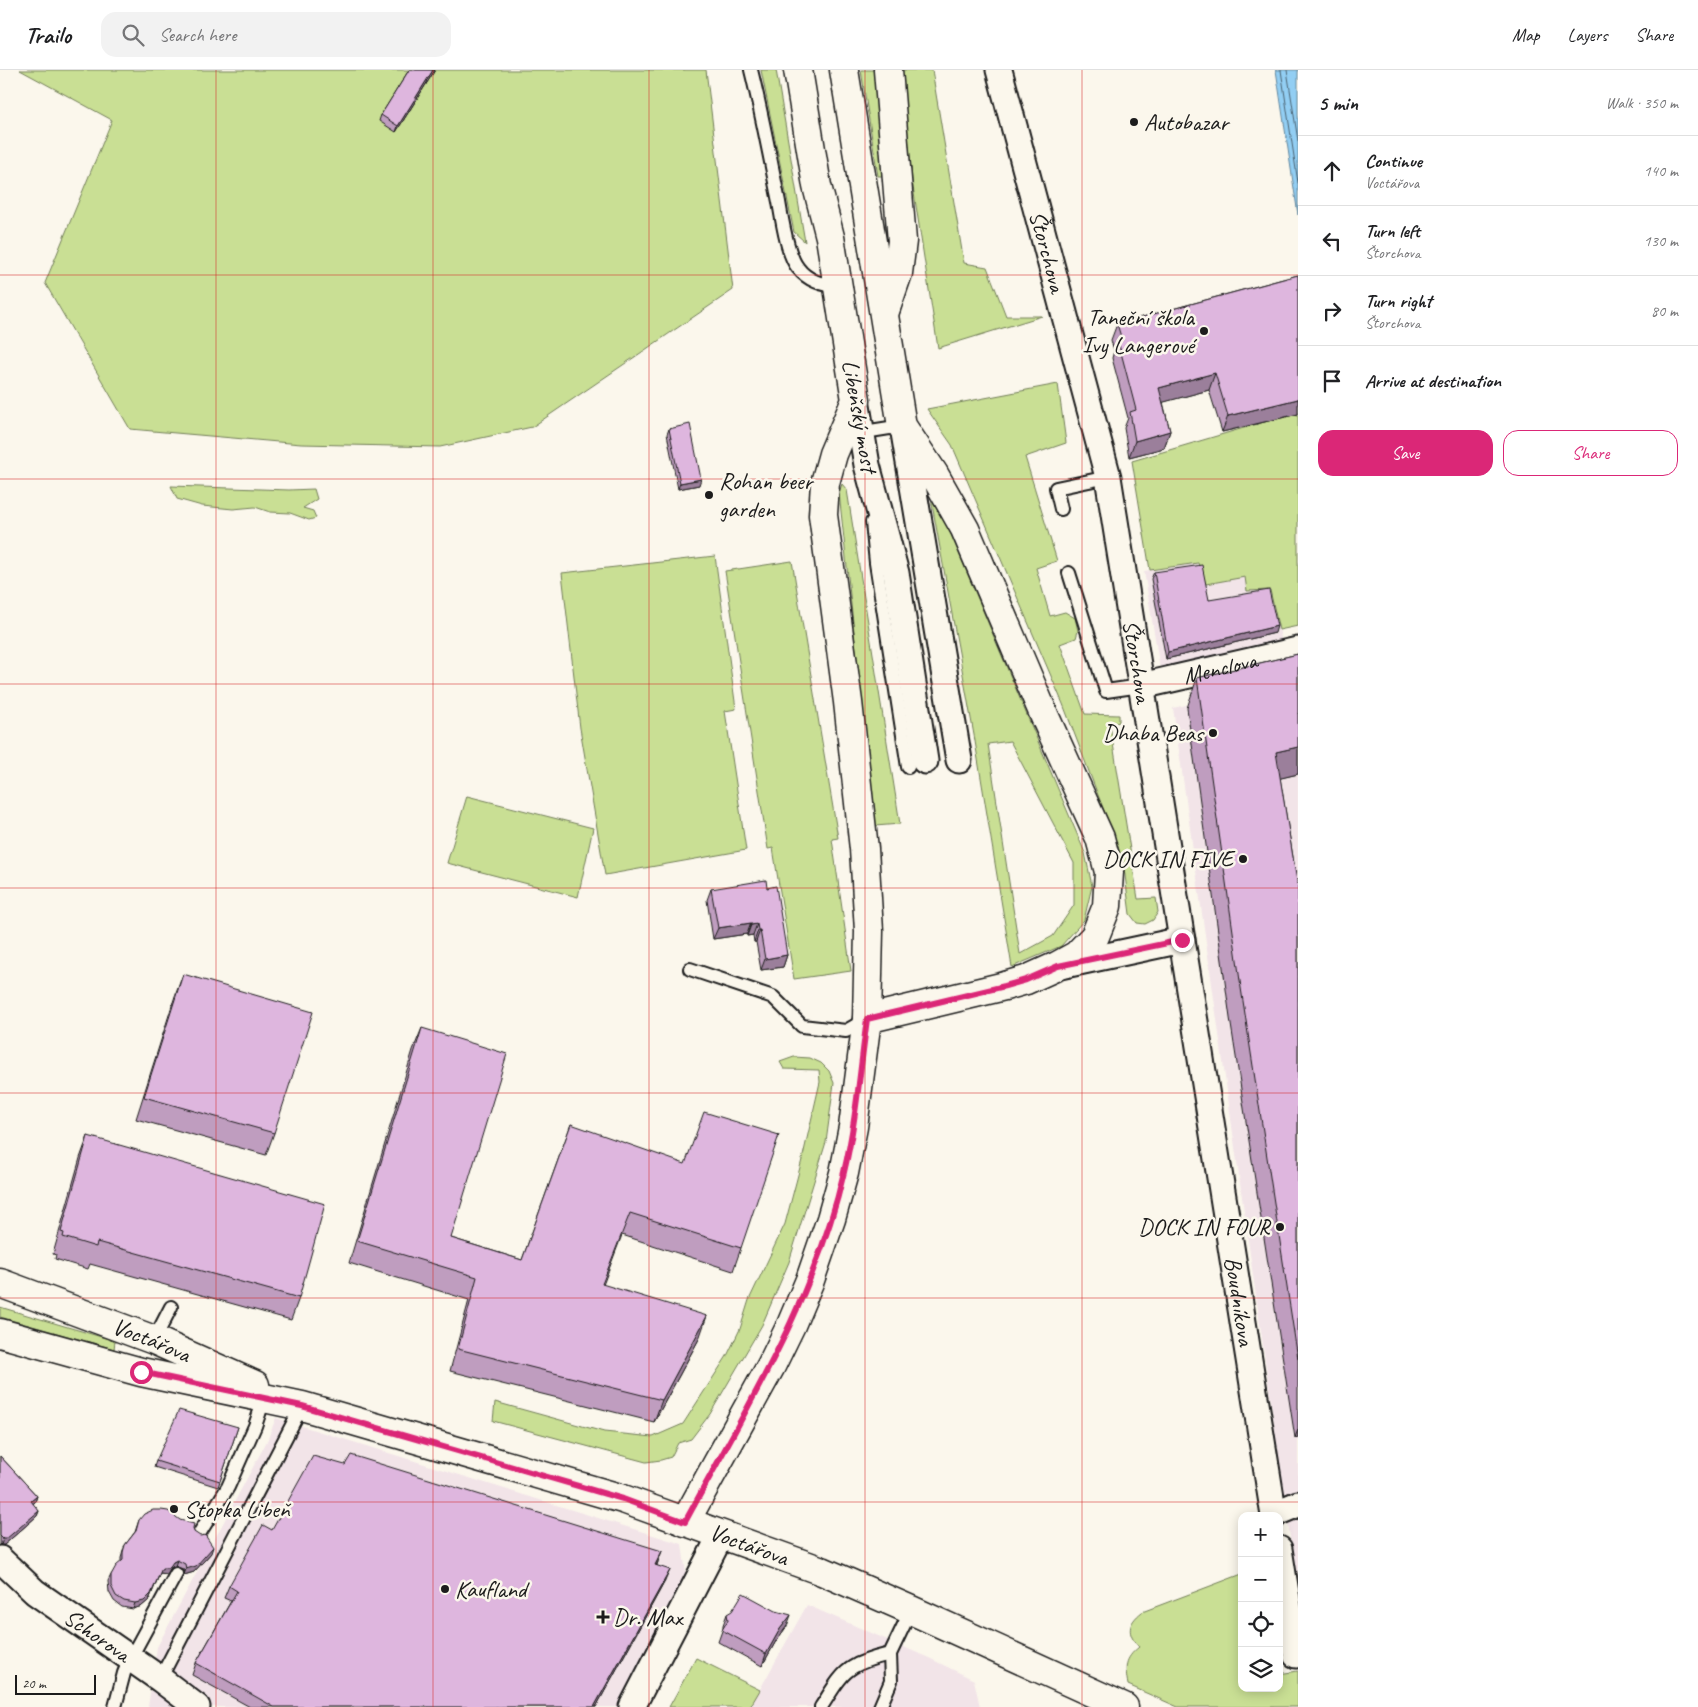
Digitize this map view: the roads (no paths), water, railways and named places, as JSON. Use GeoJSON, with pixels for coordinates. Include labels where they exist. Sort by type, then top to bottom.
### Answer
{"type":"FeatureCollection","features":[{"type":"Feature","properties":{"kind":"main road","name":"Libeňský most"},"geometry":{"type":"LineString","coordinates":[[798,70],[817,186],[830,237],[856,400],[851,434]]}},
{"type":"Feature","properties":{"kind":"main road","name":"Libeňský most"},"geometry":{"type":"LineString","coordinates":[[844,70],[902,426]]}},
{"type":"Feature","properties":{"kind":"main road"},"geometry":{"type":"LineString","coordinates":[[884,314],[898,272],[902,241],[888,70]]}},
{"type":"Feature","properties":{"kind":"main road"},"geometry":{"type":"LineString","coordinates":[[867,1019],[1005,986],[1026,980],[1058,966],[1077,955],[1094,936],[1107,906],[1109,872],[1100,838],[1045,717],[965,529],[934,474],[902,426]]}},
{"type":"Feature","properties":{"kind":"main road"},"geometry":{"type":"LineString","coordinates":[[685,1522],[771,1366],[791,1325],[810,1280],[831,1219],[844,1172],[853,1127],[867,1019],[869,932],[864,849],[848,702],[823,515],[825,483],[833,454],[851,434]]}},
{"type":"Feature","properties":{"kind":"main road","name":"Voctářova"},"geometry":{"type":"LineString","coordinates":[[0,1283],[154,1340],[302,1406]]}},
{"type":"Feature","properties":{"kind":"main road","name":"Voctářova"},"geometry":{"type":"LineString","coordinates":[[0,1333],[141,1372],[302,1406],[623,1499],[822,1571],[1124,1707]]}},
{"type":"Feature","properties":{"kind":"street","name":"Štorchova"},"geometry":{"type":"LineString","coordinates":[[999,70],[1108,477],[1182,940]]}},
{"type":"Feature","properties":{"kind":"street","name":"Libeňský most"},"geometry":{"type":"LineString","coordinates":[[902,426],[959,760]]}},
{"type":"Feature","properties":{"kind":"street","name":"Libeňský most"},"geometry":{"type":"LineString","coordinates":[[851,434],[867,465],[896,573],[917,764]]}},
{"type":"Feature","properties":{"kind":"street","name":"Menclova"},"geometry":{"type":"LineString","coordinates":[[1141,686],[1298,650]]}},
{"type":"Feature","properties":{"kind":"street"},"geometry":{"type":"LineString","coordinates":[[1058,966],[1182,940]]}},
{"type":"Feature","properties":{"kind":"street","name":"Boudníkova"},"geometry":{"type":"LineString","coordinates":[[1182,940],[1274,1512]]}},
{"type":"Feature","properties":{"kind":"street"},"geometry":{"type":"LineString","coordinates":[[1281,1512],[1298,1504]]}},
{"type":"Feature","properties":{"kind":"street"},"geometry":{"type":"LineString","coordinates":[[632,1707],[721,1535]]}},
{"type":"Feature","properties":{"kind":"street"},"geometry":{"type":"LineString","coordinates":[[1280,1557],[1296,1655]]}},
{"type":"Feature","properties":{"kind":"street","name":"Schorova"},"geometry":{"type":"LineString","coordinates":[[0,1559],[35,1592],[197,1707]]}},
{"type":"Feature","properties":{"kind":"lane"},"geometry":{"type":"LineString","coordinates":[[751,70],[786,238],[796,266],[811,280],[828,286],[838,286]]}},
{"type":"Feature","properties":{"kind":"lane"},"geometry":{"type":"LineString","coordinates":[[851,434],[902,426]]}},
{"type":"Feature","properties":{"kind":"lane"},"geometry":{"type":"LineString","coordinates":[[1060,509],[1056,488],[1108,477]]}},
{"type":"Feature","properties":{"kind":"lane"},"geometry":{"type":"LineString","coordinates":[[1069,573],[1106,690],[1141,686]]}},
{"type":"Feature","properties":{"kind":"lane"},"geometry":{"type":"LineString","coordinates":[[690,970],[773,997],[802,1026],[846,1031],[867,1019]]}},
{"type":"Feature","properties":{"kind":"lane"},"geometry":{"type":"LineString","coordinates":[[154,1340],[171,1307]]}},
{"type":"Feature","properties":{"kind":"lane"},"geometry":{"type":"LineString","coordinates":[[199,1534],[228,1487],[255,1426],[264,1398]]}},
{"type":"Feature","properties":{"kind":"lane"},"geometry":{"type":"LineString","coordinates":[[160,1679],[302,1406]]}},
{"type":"Feature","properties":{"kind":"lane"},"geometry":{"type":"LineString","coordinates":[[115,1707],[124,1673],[130,1659],[176,1574]]}},
{"type":"Feature","properties":{"kind":"lane"},"geometry":{"type":"LineString","coordinates":[[880,1707],[891,1681],[890,1654],[911,1610]]}},
{"type":"Feature","properties":{"kind":"lane"},"geometry":{"type":"LineString","coordinates":[[821,1707],[839,1681],[851,1668],[863,1662],[890,1654]]}},
{"type":"Feature","properties":{"kind":"water"},"geometry":{"type":"Polygon","coordinates":[[[1276,70],[1298,70],[1298,215],[1276,70]]]}},
{"type":"Feature","properties":{"kind":"place","name":"Autobazar"},"geometry":{"type":"Point","coordinates":[1134,122]}},
{"type":"Feature","properties":{"kind":"place","name":"Taneční škola Ivy Langerové"},"geometry":{"type":"Point","coordinates":[1204,331]}},
{"type":"Feature","properties":{"kind":"place","name":"Rohan beer garden"},"geometry":{"type":"Point","coordinates":[709,495]}},
{"type":"Feature","properties":{"kind":"place","name":"Dhaba Beas"},"geometry":{"type":"Point","coordinates":[1213,733]}},
{"type":"Feature","properties":{"kind":"place","name":"DOCK IN FIVE"},"geometry":{"type":"Point","coordinates":[1243,859]}},
{"type":"Feature","properties":{"kind":"place","name":"DOCK IN FOUR"},"geometry":{"type":"Point","coordinates":[1280,1227]}},
{"type":"Feature","properties":{"kind":"place","name":"Stopka Libeň"},"geometry":{"type":"Point","coordinates":[174,1509]}},
{"type":"Feature","properties":{"kind":"place","name":"Kaufland"},"geometry":{"type":"Point","coordinates":[445,1589]}},
{"type":"Feature","properties":{"kind":"place","name":"Dr. Max"},"geometry":{"type":"Point","coordinates":[603,1617]}}]}
